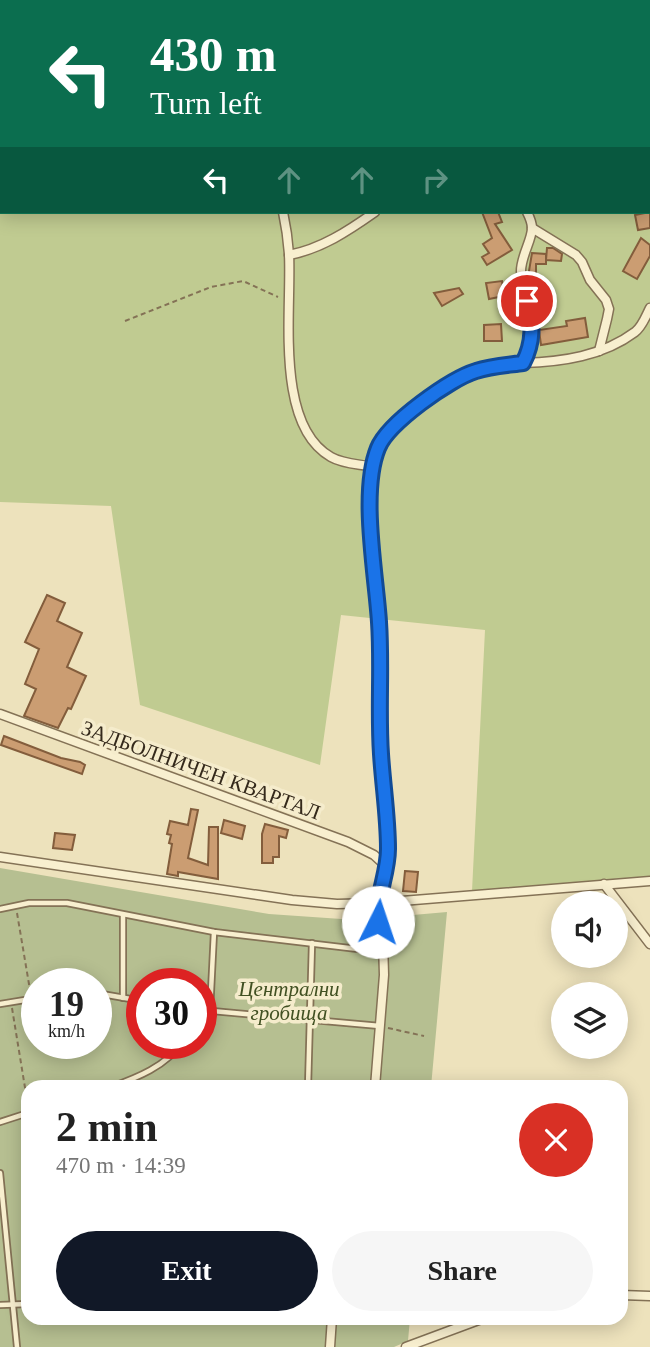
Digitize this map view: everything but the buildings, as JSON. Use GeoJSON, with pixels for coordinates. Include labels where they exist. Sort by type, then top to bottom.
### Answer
{"type":"FeatureCollection","features":[{"type":"Feature","properties":{"kind":"street"},"geometry":{"type":"LineString","coordinates":[[283,214],[289,255],[292,388],[298,411],[319,448],[332,457],[373,467]]}},
{"type":"Feature","properties":{"kind":"street"},"geometry":{"type":"LineString","coordinates":[[289,255],[307,251],[335,238],[372,214]]}},
{"type":"Feature","properties":{"kind":"street"},"geometry":{"type":"LineString","coordinates":[[523,363],[529,352],[532,327],[521,267],[532,228],[528,214]]}},
{"type":"Feature","properties":{"kind":"street"},"geometry":{"type":"LineString","coordinates":[[532,228],[576,255],[606,300],[609,309],[599,351]]}},
{"type":"Feature","properties":{"kind":"street"},"geometry":{"type":"LineString","coordinates":[[638,331],[650,309]]}},
{"type":"Feature","properties":{"kind":"street"},"geometry":{"type":"LineString","coordinates":[[376,1080],[384,952],[377,903],[388,852],[381,752],[379,625],[371,516],[373,467],[379,446],[390,430],[430,397],[477,370],[549,362],[599,351],[650,325]]}},
{"type":"Feature","properties":{"kind":"street","name":"ЗАДБОЛНИЧЕН КВАРТАЛ"},"geometry":{"type":"LineString","coordinates":[[0,715],[348,842],[374,855],[386,866]]}},
{"type":"Feature","properties":{"kind":"street"},"geometry":{"type":"LineString","coordinates":[[0,857],[292,900],[337,904],[650,881]]}},
{"type":"Feature","properties":{"kind":"street"},"geometry":{"type":"LineString","coordinates":[[604,884],[650,944]]}},
{"type":"Feature","properties":{"kind":"street"},"geometry":{"type":"LineString","coordinates":[[628,1295],[650,1296]]}},
{"type":"Feature","properties":{"kind":"street"},"geometry":{"type":"LineString","coordinates":[[330,1347],[332,1325]]}},
{"type":"Feature","properties":{"kind":"street"},"geometry":{"type":"LineString","coordinates":[[406,1347],[465,1325]]}},
{"type":"Feature","properties":{"kind":"lane"},"geometry":{"type":"LineString","coordinates":[[0,909],[16,905],[67,903],[214,932],[384,952]]}},
{"type":"Feature","properties":{"kind":"lane"},"geometry":{"type":"LineString","coordinates":[[123,915],[123,998]]}},
{"type":"Feature","properties":{"kind":"lane"},"geometry":{"type":"LineString","coordinates":[[213,968],[214,932]]}},
{"type":"Feature","properties":{"kind":"lane"},"geometry":{"type":"LineString","coordinates":[[308,1080],[312,943]]}},
{"type":"Feature","properties":{"kind":"lane"},"geometry":{"type":"LineString","coordinates":[[112,996],[126,998]]}},
{"type":"Feature","properties":{"kind":"lane"},"geometry":{"type":"LineString","coordinates":[[0,1004],[21,1000]]}},
{"type":"Feature","properties":{"kind":"lane"},"geometry":{"type":"LineString","coordinates":[[217,1012],[380,1026]]}},
{"type":"Feature","properties":{"kind":"lane"},"geometry":{"type":"LineString","coordinates":[[129,1080],[167,1059]]}},
{"type":"Feature","properties":{"kind":"lane"},"geometry":{"type":"LineString","coordinates":[[0,1122],[21,1115]]}},
{"type":"Feature","properties":{"kind":"lane"},"geometry":{"type":"LineString","coordinates":[[0,1173],[17,1347]]}},
{"type":"Feature","properties":{"kind":"lane"},"geometry":{"type":"LineString","coordinates":[[0,1305],[21,1304]]}},
{"type":"Feature","properties":{"kind":"path"},"geometry":{"type":"LineString","coordinates":[[125,321],[211,287],[243,281],[289,302]]}},
{"type":"Feature","properties":{"kind":"path"},"geometry":{"type":"LineString","coordinates":[[16,905],[28,968]]}},
{"type":"Feature","properties":{"kind":"path"},"geometry":{"type":"LineString","coordinates":[[11,1002],[24,1080]]}},
{"type":"Feature","properties":{"kind":"path"},"geometry":{"type":"LineString","coordinates":[[380,1026],[424,1036]]}},
{"type":"Feature","properties":{"kind":"green space"},"geometry":{"type":"Polygon","coordinates":[[[0,214],[650,214],[650,882],[472,891],[485,630],[341,615],[320,765],[140,705],[111,506],[0,502],[0,214]]]}},
{"type":"Feature","properties":{"kind":"green space","name":"Централни гробища"},"geometry":{"type":"Polygon","coordinates":[[[0,868],[269,914],[356,920],[447,912],[432,1080],[21,1080],[21,1325],[409,1325],[408,1341],[394,1347],[0,1347],[0,868]]]}},
{"type":"Feature","properties":{"kind":"route"},"geometry":{"type":"LineString","coordinates":[[378,922],[377,903],[388,852],[381,752],[379,625],[371,516],[373,467],[379,446],[390,430],[430,397],[477,370],[523,363],[532,341],[531,315],[527,301]]}}]}
